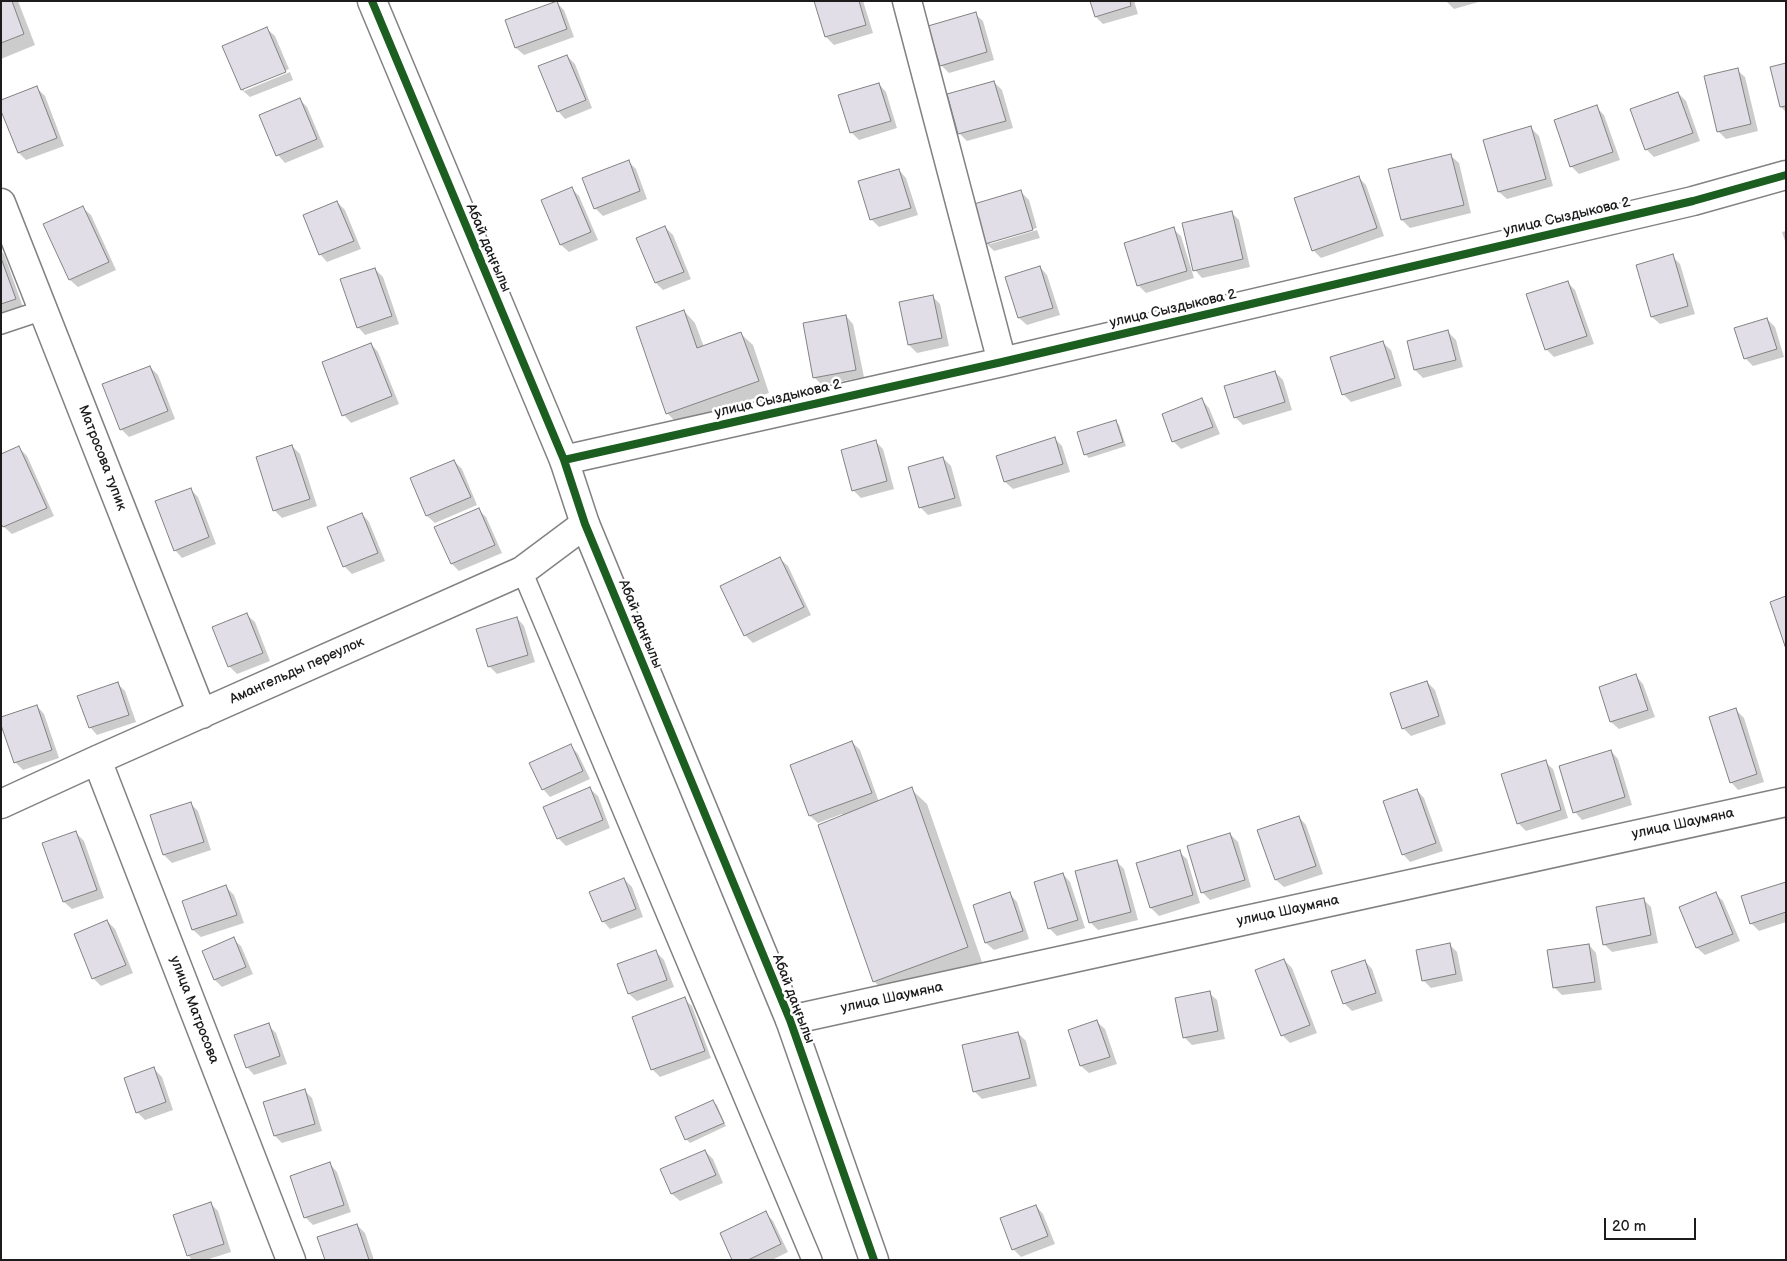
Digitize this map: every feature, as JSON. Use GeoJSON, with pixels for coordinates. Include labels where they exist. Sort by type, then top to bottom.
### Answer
{"type":"FeatureCollection","features":[{"type":"Feature","properties":{"kind":"street","name":"Абай даңғылы"},"geometry":{"type":"LineString","coordinates":[[372,1],[564,460],[585,524],[790,1020],[867,1258]]}},
{"type":"Feature","properties":{"kind":"street"},"geometry":{"type":"LineString","coordinates":[[907,1],[1002,362]]}},
{"type":"Feature","properties":{"kind":"street","name":"улица Сыздыкова 2"},"geometry":{"type":"LineString","coordinates":[[564,460],[1002,362],[1693,201],[1786,175]]}},
{"type":"Feature","properties":{"kind":"street","name":"Матросова тупик"},"geometry":{"type":"LineString","coordinates":[[1,203],[202,714]]}},
{"type":"Feature","properties":{"kind":"street","name":"Амангельды переулок"},"geometry":{"type":"LineString","coordinates":[[1,804],[522,571],[585,524]]}},
{"type":"Feature","properties":{"kind":"street","name":"улица Матросова"},"geometry":{"type":"LineString","coordinates":[[97,760],[291,1260]]}},
{"type":"Feature","properties":{"kind":"street","name":"улица Шаумяна"},"geometry":{"type":"LineString","coordinates":[[790,1020],[1786,802]]}},
{"type":"Feature","properties":{"kind":"lane"},"geometry":{"type":"LineString","coordinates":[[1,324],[44,310]]}},
{"type":"Feature","properties":{"kind":"lane"},"geometry":{"type":"LineString","coordinates":[[522,571],[812,1260]]}},
{"type":"Feature","properties":{"kind":"building"},"geometry":{"type":"Polygon","coordinates":[[[1,1],[12,1],[24,34],[1,43],[1,1]]]}},
{"type":"Feature","properties":{"kind":"building"},"geometry":{"type":"Polygon","coordinates":[[[557,1],[567,29],[515,48],[505,20],[557,1]]]}},
{"type":"Feature","properties":{"kind":"building"},"geometry":{"type":"Polygon","coordinates":[[[814,1],[859,1],[866,25],[825,37],[814,1]]]}},
{"type":"Feature","properties":{"kind":"building"},"geometry":{"type":"Polygon","coordinates":[[[1090,1],[1130,1],[1131,6],[1095,17],[1090,1]]]}},
{"type":"Feature","properties":{"kind":"building"},"geometry":{"type":"Polygon","coordinates":[[[976,12],[987,52],[940,66],[928,26],[976,12]]]}},
{"type":"Feature","properties":{"kind":"building"},"geometry":{"type":"Polygon","coordinates":[[[267,27],[286,72],[241,90],[222,46],[267,27]]]}},
{"type":"Feature","properties":{"kind":"building"},"geometry":{"type":"Polygon","coordinates":[[[567,55],[586,100],[557,112],[538,66],[567,55]]]}},
{"type":"Feature","properties":{"kind":"building"},"geometry":{"type":"Polygon","coordinates":[[[1786,63],[1786,106],[1780,107],[1770,67],[1786,63]]]}},
{"type":"Feature","properties":{"kind":"building"},"geometry":{"type":"Polygon","coordinates":[[[1738,68],[1751,124],[1717,132],[1704,76],[1738,68]]]}},
{"type":"Feature","properties":{"kind":"building"},"geometry":{"type":"Polygon","coordinates":[[[994,81],[1006,121],[958,134],[947,94],[994,81]]]}},
{"type":"Feature","properties":{"kind":"building"},"geometry":{"type":"Polygon","coordinates":[[[879,83],[891,121],[850,133],[838,95],[879,83]]]}},
{"type":"Feature","properties":{"kind":"building"},"geometry":{"type":"Polygon","coordinates":[[[37,86],[57,138],[18,153],[1,111],[1,100],[37,86]]]}},
{"type":"Feature","properties":{"kind":"building"},"geometry":{"type":"Polygon","coordinates":[[[1678,92],[1693,133],[1645,150],[1630,109],[1678,92]]]}},
{"type":"Feature","properties":{"kind":"building"},"geometry":{"type":"Polygon","coordinates":[[[300,98],[317,139],[276,156],[259,115],[300,98]]]}},
{"type":"Feature","properties":{"kind":"building"},"geometry":{"type":"Polygon","coordinates":[[[1597,105],[1613,152],[1570,167],[1554,120],[1597,105]]]}},
{"type":"Feature","properties":{"kind":"building"},"geometry":{"type":"Polygon","coordinates":[[[1531,126],[1546,179],[1498,192],[1483,140],[1531,126]]]}},
{"type":"Feature","properties":{"kind":"building"},"geometry":{"type":"Polygon","coordinates":[[[1451,154],[1464,205],[1401,220],[1388,169],[1451,154]]]}},
{"type":"Feature","properties":{"kind":"building"},"geometry":{"type":"Polygon","coordinates":[[[629,160],[640,191],[594,209],[582,178],[629,160]]]}},
{"type":"Feature","properties":{"kind":"building"},"geometry":{"type":"Polygon","coordinates":[[[899,169],[911,208],[870,220],[858,181],[899,169]]]}},
{"type":"Feature","properties":{"kind":"building"},"geometry":{"type":"Polygon","coordinates":[[[1359,176],[1377,228],[1312,251],[1294,198],[1359,176]]]}},
{"type":"Feature","properties":{"kind":"building"},"geometry":{"type":"Polygon","coordinates":[[[572,187],[591,232],[560,245],[541,200],[572,187]]]}},
{"type":"Feature","properties":{"kind":"building"},"geometry":{"type":"Polygon","coordinates":[[[1021,190],[1033,230],[985,244],[974,204],[1021,190]]]}},
{"type":"Feature","properties":{"kind":"building"},"geometry":{"type":"Polygon","coordinates":[[[337,201],[354,241],[319,255],[303,215],[337,201]]]}},
{"type":"Feature","properties":{"kind":"building"},"geometry":{"type":"Polygon","coordinates":[[[83,206],[109,262],[69,280],[43,224],[83,206]]]}},
{"type":"Feature","properties":{"kind":"building"},"geometry":{"type":"Polygon","coordinates":[[[1232,211],[1243,259],[1193,271],[1182,223],[1232,211]]]}},
{"type":"Feature","properties":{"kind":"building"},"geometry":{"type":"Polygon","coordinates":[[[665,226],[684,272],[655,283],[636,238],[665,226]]]}},
{"type":"Feature","properties":{"kind":"building"},"geometry":{"type":"Polygon","coordinates":[[[1174,227],[1187,271],[1137,286],[1124,243],[1174,227]]]}},
{"type":"Feature","properties":{"kind":"building"},"geometry":{"type":"Polygon","coordinates":[[[1673,254],[1688,306],[1651,317],[1636,265],[1673,254]]]}},
{"type":"Feature","properties":{"kind":"building"},"geometry":{"type":"Polygon","coordinates":[[[1,258],[16,299],[1,304],[1,258]]]}},
{"type":"Feature","properties":{"kind":"building"},"geometry":{"type":"Polygon","coordinates":[[[1040,266],[1053,308],[1018,318],[1005,277],[1040,266]]]}},
{"type":"Feature","properties":{"kind":"building"},"geometry":{"type":"Polygon","coordinates":[[[375,268],[392,316],[357,328],[340,279],[375,268]]]}},
{"type":"Feature","properties":{"kind":"building"},"geometry":{"type":"Polygon","coordinates":[[[1568,281],[1587,336],[1545,350],[1526,294],[1568,281]]]}},
{"type":"Feature","properties":{"kind":"building"},"geometry":{"type":"Polygon","coordinates":[[[933,295],[942,338],[908,345],[899,302],[933,295]]]}},
{"type":"Feature","properties":{"kind":"building"},"geometry":{"type":"Polygon","coordinates":[[[684,310],[697,348],[741,332],[759,381],[666,414],[636,327],[684,310]]]}},
{"type":"Feature","properties":{"kind":"building"},"geometry":{"type":"Polygon","coordinates":[[[846,315],[856,370],[813,378],[803,323],[846,315]]]}},
{"type":"Feature","properties":{"kind":"building"},"geometry":{"type":"Polygon","coordinates":[[[1767,318],[1777,349],[1744,359],[1734,328],[1767,318]]]}},
{"type":"Feature","properties":{"kind":"building"},"geometry":{"type":"Polygon","coordinates":[[[1448,330],[1456,360],[1414,370],[1407,341],[1448,330]]]}},
{"type":"Feature","properties":{"kind":"building"},"geometry":{"type":"Polygon","coordinates":[[[1383,341],[1395,378],[1342,395],[1330,357],[1383,341]]]}},
{"type":"Feature","properties":{"kind":"building"},"geometry":{"type":"Polygon","coordinates":[[[371,343],[392,396],[342,416],[322,362],[371,343]]]}},
{"type":"Feature","properties":{"kind":"building"},"geometry":{"type":"Polygon","coordinates":[[[150,366],[168,411],[120,430],[102,384],[150,366]]]}},
{"type":"Feature","properties":{"kind":"building"},"geometry":{"type":"Polygon","coordinates":[[[1275,371],[1285,402],[1234,418],[1224,386],[1275,371]]]}},
{"type":"Feature","properties":{"kind":"building"},"geometry":{"type":"Polygon","coordinates":[[[1202,398],[1213,427],[1172,442],[1162,414],[1202,398]]]}},
{"type":"Feature","properties":{"kind":"building"},"geometry":{"type":"Polygon","coordinates":[[[1116,420],[1123,442],[1084,455],[1077,432],[1116,420]]]}},
{"type":"Feature","properties":{"kind":"building"},"geometry":{"type":"Polygon","coordinates":[[[1055,437],[1063,464],[1004,482],[996,456],[1055,437]]]}},
{"type":"Feature","properties":{"kind":"building"},"geometry":{"type":"Polygon","coordinates":[[[876,440],[887,481],[852,491],[841,450],[876,440]]]}},
{"type":"Feature","properties":{"kind":"building"},"geometry":{"type":"Polygon","coordinates":[[[292,445],[310,499],[273,511],[256,457],[292,445]]]}},
{"type":"Feature","properties":{"kind":"building"},"geometry":{"type":"Polygon","coordinates":[[[19,446],[47,508],[3,527],[1,524],[1,454],[19,446]]]}},
{"type":"Feature","properties":{"kind":"building"},"geometry":{"type":"Polygon","coordinates":[[[943,457],[955,498],[919,508],[908,467],[943,457]]]}},
{"type":"Feature","properties":{"kind":"building"},"geometry":{"type":"Polygon","coordinates":[[[454,460],[471,497],[426,516],[410,478],[454,460]]]}},
{"type":"Feature","properties":{"kind":"building"},"geometry":{"type":"Polygon","coordinates":[[[191,488],[209,537],[174,551],[155,501],[191,488]]]}},
{"type":"Feature","properties":{"kind":"building"},"geometry":{"type":"Polygon","coordinates":[[[479,508],[495,545],[451,564],[434,527],[479,508]]]}},
{"type":"Feature","properties":{"kind":"building"},"geometry":{"type":"Polygon","coordinates":[[[362,513],[378,553],[343,567],[327,527],[362,513]]]}},
{"type":"Feature","properties":{"kind":"building"},"geometry":{"type":"Polygon","coordinates":[[[780,557],[804,607],[744,636],[720,586],[780,557]]]}},
{"type":"Feature","properties":{"kind":"building"},"geometry":{"type":"Polygon","coordinates":[[[1786,596],[1786,649],[1770,602],[1786,596]]]}},
{"type":"Feature","properties":{"kind":"building"},"geometry":{"type":"Polygon","coordinates":[[[247,613],[263,653],[228,667],[212,627],[247,613]]]}},
{"type":"Feature","properties":{"kind":"building"},"geometry":{"type":"Polygon","coordinates":[[[517,617],[528,655],[488,667],[476,629],[517,617]]]}},
{"type":"Feature","properties":{"kind":"building"},"geometry":{"type":"Polygon","coordinates":[[[1636,674],[1648,710],[1610,722],[1599,687],[1636,674]]]}},
{"type":"Feature","properties":{"kind":"building"},"geometry":{"type":"Polygon","coordinates":[[[1427,681],[1439,716],[1402,729],[1390,693],[1427,681]]]}},
{"type":"Feature","properties":{"kind":"building"},"geometry":{"type":"Polygon","coordinates":[[[118,682],[129,715],[89,728],[77,696],[118,682]]]}},
{"type":"Feature","properties":{"kind":"building"},"geometry":{"type":"Polygon","coordinates":[[[37,705],[52,750],[14,763],[1,725],[1,717],[37,705]]]}},
{"type":"Feature","properties":{"kind":"building"},"geometry":{"type":"Polygon","coordinates":[[[1736,708],[1757,774],[1730,783],[1709,717],[1736,708]]]}},
{"type":"Feature","properties":{"kind":"building"},"geometry":{"type":"Polygon","coordinates":[[[852,741],[872,793],[809,816],[790,765],[852,741]]]}},
{"type":"Feature","properties":{"kind":"building"},"geometry":{"type":"Polygon","coordinates":[[[571,744],[583,771],[542,790],[529,763],[571,744]]]}},
{"type":"Feature","properties":{"kind":"building"},"geometry":{"type":"Polygon","coordinates":[[[1611,750],[1625,797],[1573,813],[1559,766],[1611,750]]]}},
{"type":"Feature","properties":{"kind":"building"},"geometry":{"type":"Polygon","coordinates":[[[1546,760],[1561,810],[1517,824],[1501,774],[1546,760]]]}},
{"type":"Feature","properties":{"kind":"building"},"geometry":{"type":"Polygon","coordinates":[[[590,787],[603,820],[557,839],[543,807],[590,787]]]}},
{"type":"Feature","properties":{"kind":"building"},"geometry":{"type":"Polygon","coordinates":[[[912,787],[968,947],[873,982],[818,825],[912,787]]]}},
{"type":"Feature","properties":{"kind":"building"},"geometry":{"type":"Polygon","coordinates":[[[1417,789],[1436,843],[1402,855],[1383,801],[1417,789]]]}},
{"type":"Feature","properties":{"kind":"building"},"geometry":{"type":"Polygon","coordinates":[[[191,802],[204,842],[163,855],[150,815],[191,802]]]}},
{"type":"Feature","properties":{"kind":"building"},"geometry":{"type":"Polygon","coordinates":[[[1299,816],[1316,866],[1275,880],[1257,830],[1299,816]]]}},
{"type":"Feature","properties":{"kind":"building"},"geometry":{"type":"Polygon","coordinates":[[[76,831],[97,890],[63,902],[42,843],[76,831]]]}},
{"type":"Feature","properties":{"kind":"building"},"geometry":{"type":"Polygon","coordinates":[[[1230,833],[1245,880],[1201,893],[1187,846],[1230,833]]]}},
{"type":"Feature","properties":{"kind":"building"},"geometry":{"type":"Polygon","coordinates":[[[1180,850],[1193,895],[1150,908],[1136,863],[1180,850]]]}},
{"type":"Feature","properties":{"kind":"building"},"geometry":{"type":"Polygon","coordinates":[[[1117,860],[1131,912],[1089,923],[1075,871],[1117,860]]]}},
{"type":"Feature","properties":{"kind":"building"},"geometry":{"type":"Polygon","coordinates":[[[1063,873],[1078,920],[1048,929],[1034,882],[1063,873]]]}},
{"type":"Feature","properties":{"kind":"building"},"geometry":{"type":"Polygon","coordinates":[[[624,878],[636,909],[602,922],[589,892],[624,878]]]}},
{"type":"Feature","properties":{"kind":"building"},"geometry":{"type":"Polygon","coordinates":[[[1786,882],[1786,912],[1750,924],[1741,896],[1786,882]]]}},
{"type":"Feature","properties":{"kind":"building"},"geometry":{"type":"Polygon","coordinates":[[[226,885],[237,915],[192,930],[182,901],[226,885]]]}},
{"type":"Feature","properties":{"kind":"building"},"geometry":{"type":"Polygon","coordinates":[[[1010,892],[1023,931],[985,943],[973,905],[1010,892]]]}},
{"type":"Feature","properties":{"kind":"building"},"geometry":{"type":"Polygon","coordinates":[[[1716,892],[1733,934],[1696,948],[1679,907],[1716,892]]]}},
{"type":"Feature","properties":{"kind":"building"},"geometry":{"type":"Polygon","coordinates":[[[1644,898],[1651,935],[1603,945],[1596,907],[1644,898]]]}},
{"type":"Feature","properties":{"kind":"building"},"geometry":{"type":"Polygon","coordinates":[[[107,920],[126,965],[92,979],[74,934],[107,920]]]}},
{"type":"Feature","properties":{"kind":"building"},"geometry":{"type":"Polygon","coordinates":[[[234,937],[246,967],[214,980],[202,951],[234,937]]]}},
{"type":"Feature","properties":{"kind":"building"},"geometry":{"type":"Polygon","coordinates":[[[1450,943],[1456,974],[1422,981],[1416,950],[1450,943]]]}},
{"type":"Feature","properties":{"kind":"building"},"geometry":{"type":"Polygon","coordinates":[[[1589,944],[1595,982],[1553,988],[1547,950],[1589,944]]]}},
{"type":"Feature","properties":{"kind":"building"},"geometry":{"type":"Polygon","coordinates":[[[656,950],[667,980],[628,994],[617,964],[656,950]]]}},
{"type":"Feature","properties":{"kind":"building"},"geometry":{"type":"Polygon","coordinates":[[[1284,959],[1310,1025],[1281,1036],[1255,970],[1284,959]]]}},
{"type":"Feature","properties":{"kind":"building"},"geometry":{"type":"Polygon","coordinates":[[[1365,960],[1376,993],[1343,1004],[1331,971],[1365,960]]]}},
{"type":"Feature","properties":{"kind":"building"},"geometry":{"type":"Polygon","coordinates":[[[1210,991],[1218,1031],[1183,1038],[1175,998],[1210,991]]]}},
{"type":"Feature","properties":{"kind":"building"},"geometry":{"type":"Polygon","coordinates":[[[685,997],[705,1051],[651,1070],[632,1017],[685,997]]]}},
{"type":"Feature","properties":{"kind":"building"},"geometry":{"type":"Polygon","coordinates":[[[1097,1020],[1110,1057],[1080,1066],[1068,1030],[1097,1020]]]}},
{"type":"Feature","properties":{"kind":"building"},"geometry":{"type":"Polygon","coordinates":[[[269,1023],[280,1056],[246,1068],[234,1035],[269,1023]]]}},
{"type":"Feature","properties":{"kind":"building"},"geometry":{"type":"Polygon","coordinates":[[[1018,1032],[1030,1078],[973,1092],[962,1045],[1018,1032]]]}},
{"type":"Feature","properties":{"kind":"building"},"geometry":{"type":"Polygon","coordinates":[[[154,1067],[166,1102],[136,1113],[124,1078],[154,1067]]]}},
{"type":"Feature","properties":{"kind":"building"},"geometry":{"type":"Polygon","coordinates":[[[305,1089],[315,1124],[274,1136],[263,1102],[305,1089]]]}},
{"type":"Feature","properties":{"kind":"building"},"geometry":{"type":"Polygon","coordinates":[[[713,1100],[724,1123],[685,1140],[675,1117],[713,1100]]]}},
{"type":"Feature","properties":{"kind":"building"},"geometry":{"type":"Polygon","coordinates":[[[705,1150],[716,1175],[671,1194],[660,1169],[705,1150]]]}},
{"type":"Feature","properties":{"kind":"building"},"geometry":{"type":"Polygon","coordinates":[[[330,1162],[344,1205],[304,1218],[290,1176],[330,1162]]]}},
{"type":"Feature","properties":{"kind":"building"},"geometry":{"type":"Polygon","coordinates":[[[211,1202],[224,1244],[187,1256],[173,1215],[211,1202]]]}},
{"type":"Feature","properties":{"kind":"building"},"geometry":{"type":"Polygon","coordinates":[[[1036,1205],[1048,1236],[1012,1250],[1000,1218],[1036,1205]]]}},
{"type":"Feature","properties":{"kind":"building"},"geometry":{"type":"Polygon","coordinates":[[[766,1211],[781,1244],[748,1260],[732,1260],[720,1233],[766,1211]]]}},
{"type":"Feature","properties":{"kind":"building"},"geometry":{"type":"Polygon","coordinates":[[[357,1224],[369,1260],[325,1260],[317,1237],[357,1224]]]}},
{"type":"Feature","properties":{"kind":"cycle path"},"geometry":{"type":"LineString","coordinates":[[372,1],[564,460],[585,524],[790,1020],[874,1260]]}},
{"type":"Feature","properties":{"kind":"cycle path"},"geometry":{"type":"LineString","coordinates":[[564,460],[1002,362],[1693,201],[1786,175]]}}]}
